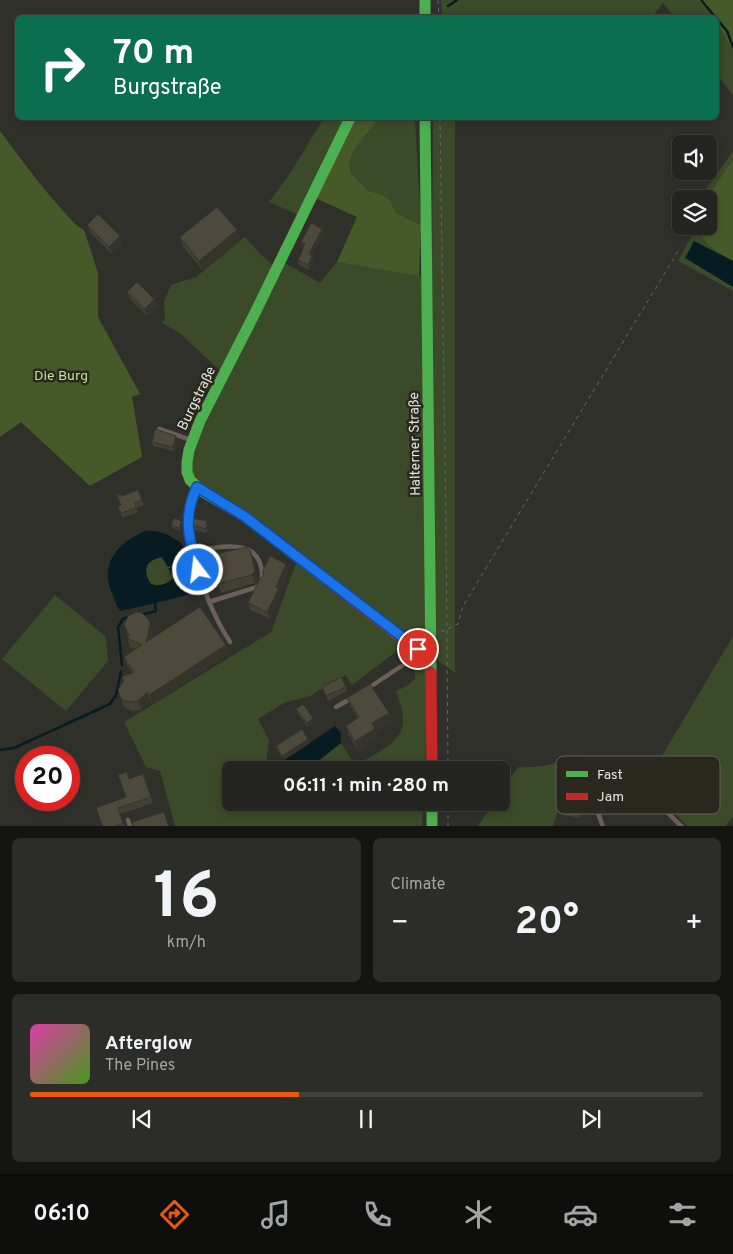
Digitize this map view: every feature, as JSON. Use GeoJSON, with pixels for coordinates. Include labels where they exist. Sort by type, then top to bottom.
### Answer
{"type":"FeatureCollection","features":[{"type":"Feature","properties":{"kind":"street"},"geometry":{"type":"LineString","coordinates":[[425,0],[425,15]]}},
{"type":"Feature","properties":{"kind":"street","name":"Burgstraße"},"geometry":{"type":"LineString","coordinates":[[197,487],[190,480],[187,472],[187,462],[192,440],[349,120]]}},
{"type":"Feature","properties":{"kind":"street","name":"Halterner Straße"},"geometry":{"type":"LineString","coordinates":[[426,120],[432,761]]}},
{"type":"Feature","properties":{"kind":"street"},"geometry":{"type":"LineString","coordinates":[[197,487],[244,516],[418,649],[432,654]]}},
{"type":"Feature","properties":{"kind":"street"},"geometry":{"type":"LineString","coordinates":[[432,811],[432,826]]}},
{"type":"Feature","properties":{"kind":"lane"},"geometry":{"type":"LineString","coordinates":[[159,429],[192,440]]}},
{"type":"Feature","properties":{"kind":"lane"},"geometry":{"type":"LineString","coordinates":[[197,487],[188,512],[187,528],[216,621],[230,642]]}},
{"type":"Feature","properties":{"kind":"lane"},"geometry":{"type":"LineString","coordinates":[[193,552],[232,545],[242,546],[256,555],[260,566],[262,582],[257,587],[209,602]]}},
{"type":"Feature","properties":{"kind":"lane"},"geometry":{"type":"LineString","coordinates":[[365,691],[403,665],[418,649]]}},
{"type":"Feature","properties":{"kind":"lane"},"geometry":{"type":"LineString","coordinates":[[336,707],[358,695]]}},
{"type":"Feature","properties":{"kind":"lane"},"geometry":{"type":"LineString","coordinates":[[598,814],[603,826]]}},
{"type":"Feature","properties":{"kind":"lane"},"geometry":{"type":"LineString","coordinates":[[668,814],[682,826]]}},
{"type":"Feature","properties":{"kind":"lane"},"geometry":{"type":"LineString","coordinates":[[128,820],[130,826]]}},
{"type":"Feature","properties":{"kind":"path"},"geometry":{"type":"LineString","coordinates":[[438,0],[438,15]]}},
{"type":"Feature","properties":{"kind":"path"},"geometry":{"type":"LineString","coordinates":[[440,120],[448,761]]}},
{"type":"Feature","properties":{"kind":"path"},"geometry":{"type":"LineString","coordinates":[[432,636],[458,624],[463,606],[680,248]]}},
{"type":"Feature","properties":{"kind":"path"},"geometry":{"type":"LineString","coordinates":[[167,568],[195,558]]}},
{"type":"Feature","properties":{"kind":"path"},"geometry":{"type":"LineString","coordinates":[[448,811],[448,826]]}},
{"type":"Feature","properties":{"kind":"green space"},"geometry":{"type":"Polygon","coordinates":[[[441,0],[697,0],[712,15],[673,15],[663,3],[654,15],[442,15],[441,0]]]}},
{"type":"Feature","properties":{"kind":"green space"},"geometry":{"type":"Polygon","coordinates":[[[697,0],[733,0],[733,51],[719,27],[719,15],[712,15],[697,0]]]}},
{"type":"Feature","properties":{"kind":"green space"},"geometry":{"type":"Polygon","coordinates":[[[719,27],[733,51],[733,95],[719,77],[719,27]]]}},
{"type":"Feature","properties":{"kind":"green space"},"geometry":{"type":"Polygon","coordinates":[[[323,120],[348,120],[301,216],[269,202],[289,175],[323,120]]]}},
{"type":"Feature","properties":{"kind":"green space"},"geometry":{"type":"Polygon","coordinates":[[[350,120],[377,120],[353,152],[349,163],[351,173],[368,191],[381,194],[390,200],[396,213],[421,225],[419,276],[337,262],[357,217],[313,197],[350,120]]]}},
{"type":"Feature","properties":{"kind":"green space"},"geometry":{"type":"Polygon","coordinates":[[[377,120],[415,120],[421,225],[396,213],[390,200],[381,194],[368,191],[351,173],[349,163],[353,152],[377,120]]]}},
{"type":"Feature","properties":{"kind":"green space"},"geometry":{"type":"Polygon","coordinates":[[[433,120],[455,120],[455,673],[204,491],[189,472],[191,450],[281,261],[320,283],[337,262],[432,278],[433,120]]]}},
{"type":"Feature","properties":{"kind":"green space","name":"Die Burg"},"geometry":{"type":"Polygon","coordinates":[[[0,131],[50,196],[73,222],[84,230],[98,273],[98,317],[140,394],[132,397],[142,457],[90,486],[21,422],[0,437],[0,131]]]}},
{"type":"Feature","properties":{"kind":"green space"},"geometry":{"type":"Polygon","coordinates":[[[733,151],[733,159],[712,190],[705,190],[712,180],[717,180],[717,174],[733,151]]]}},
{"type":"Feature","properties":{"kind":"green space"},"geometry":{"type":"Polygon","coordinates":[[[733,159],[733,261],[711,247],[701,235],[717,235],[717,190],[712,190],[733,159]]]}},
{"type":"Feature","properties":{"kind":"green space"},"geometry":{"type":"Polygon","coordinates":[[[692,235],[701,235],[711,247],[733,261],[733,291],[678,261],[692,235]]]}},
{"type":"Feature","properties":{"kind":"green space"},"geometry":{"type":"Polygon","coordinates":[[[245,237],[275,267],[223,373],[178,332],[162,323],[165,319],[164,301],[171,285],[196,277],[245,237]]]}},
{"type":"Feature","properties":{"kind":"green space"},"geometry":{"type":"Polygon","coordinates":[[[162,557],[174,578],[163,584],[151,584],[146,570],[147,566],[157,558],[162,557]]]}},
{"type":"Feature","properties":{"kind":"green space"},"geometry":{"type":"Polygon","coordinates":[[[298,558],[406,644],[352,685],[345,675],[310,696],[284,703],[258,719],[269,740],[266,761],[222,761],[222,811],[423,811],[422,826],[175,826],[160,771],[146,767],[124,722],[271,632],[298,558]]]}},
{"type":"Feature","properties":{"kind":"green space"},"geometry":{"type":"Polygon","coordinates":[[[55,595],[106,637],[108,661],[66,711],[2,659],[55,595]]]}},
{"type":"Feature","properties":{"kind":"green space"},"geometry":{"type":"Polygon","coordinates":[[[733,636],[733,817],[725,826],[687,826],[676,814],[720,814],[720,756],[662,756],[733,636]]]}},
{"type":"Feature","properties":{"kind":"green space"},"geometry":{"type":"Polygon","coordinates":[[[419,653],[430,662],[425,761],[362,761],[392,743],[401,730],[403,722],[402,710],[396,691],[407,686],[415,679],[415,660],[419,653]]]}},
{"type":"Feature","properties":{"kind":"green space"},"geometry":{"type":"Polygon","coordinates":[[[341,743],[352,761],[318,761],[341,743]]]}},
{"type":"Feature","properties":{"kind":"green space"},"geometry":{"type":"Polygon","coordinates":[[[556,763],[557,814],[553,826],[478,826],[488,811],[510,811],[510,778],[518,767],[534,767],[556,763]]]}},
{"type":"Feature","properties":{"kind":"water"},"geometry":{"type":"Polygon","coordinates":[[[694,241],[733,261],[733,287],[685,258],[694,241]]]}},
{"type":"Feature","properties":{"kind":"water"},"geometry":{"type":"Polygon","coordinates":[[[145,531],[155,531],[168,535],[181,543],[195,587],[189,594],[121,611],[119,609],[109,582],[108,572],[110,563],[119,548],[145,531]],[[162,557],[156,558],[147,567],[146,571],[151,584],[163,584],[174,578],[162,557]]]}},
{"type":"Feature","properties":{"kind":"water"},"geometry":{"type":"Polygon","coordinates":[[[335,726],[341,733],[341,743],[318,761],[284,760],[335,726]]]}},
{"type":"Feature","properties":{"kind":"building"},"geometry":{"type":"Polygon","coordinates":[[[217,207],[237,230],[199,261],[180,237],[217,207]]]}},
{"type":"Feature","properties":{"kind":"building"},"geometry":{"type":"Polygon","coordinates":[[[98,214],[120,236],[109,247],[87,225],[98,214]]]}},
{"type":"Feature","properties":{"kind":"building"},"geometry":{"type":"Polygon","coordinates":[[[311,223],[322,229],[309,254],[312,256],[308,265],[298,260],[305,244],[301,242],[311,223]]]}},
{"type":"Feature","properties":{"kind":"building"},"geometry":{"type":"Polygon","coordinates":[[[137,282],[154,299],[145,309],[127,292],[137,282]]]}},
{"type":"Feature","properties":{"kind":"building"},"geometry":{"type":"Polygon","coordinates":[[[155,429],[176,436],[173,447],[152,442],[155,429]]]}},
{"type":"Feature","properties":{"kind":"building"},"geometry":{"type":"Polygon","coordinates":[[[138,490],[142,500],[135,503],[136,508],[121,513],[118,506],[121,505],[116,493],[122,496],[138,490]]]}},
{"type":"Feature","properties":{"kind":"building"},"geometry":{"type":"Polygon","coordinates":[[[174,518],[182,521],[179,528],[171,525],[174,518]]]}},
{"type":"Feature","properties":{"kind":"building"},"geometry":{"type":"Polygon","coordinates":[[[192,518],[207,521],[206,529],[191,525],[192,518]]]}},
{"type":"Feature","properties":{"kind":"building"},"geometry":{"type":"Polygon","coordinates":[[[246,547],[250,550],[255,571],[252,575],[218,584],[214,569],[203,572],[197,555],[211,551],[212,555],[246,547]]]}},
{"type":"Feature","properties":{"kind":"building"},"geometry":{"type":"Polygon","coordinates":[[[270,556],[286,564],[276,587],[279,588],[267,612],[248,603],[263,576],[263,571],[270,556]]]}},
{"type":"Feature","properties":{"kind":"building"},"geometry":{"type":"Polygon","coordinates":[[[200,607],[226,645],[149,695],[147,692],[138,701],[129,702],[121,699],[118,690],[124,680],[122,677],[134,672],[124,657],[142,645],[127,638],[129,635],[124,625],[128,616],[137,612],[142,613],[149,620],[150,625],[146,642],[200,607]]]}},
{"type":"Feature","properties":{"kind":"building"},"geometry":{"type":"Polygon","coordinates":[[[341,677],[346,687],[326,696],[322,687],[341,677]]]}},
{"type":"Feature","properties":{"kind":"building"},"geometry":{"type":"Polygon","coordinates":[[[370,684],[389,713],[372,723],[375,729],[355,741],[346,726],[359,717],[347,698],[370,684]]]}},
{"type":"Feature","properties":{"kind":"building"},"geometry":{"type":"Polygon","coordinates":[[[303,704],[313,718],[307,723],[296,709],[303,704]]]}},
{"type":"Feature","properties":{"kind":"building"},"geometry":{"type":"Polygon","coordinates":[[[302,729],[308,739],[282,756],[276,746],[302,729]]]}},
{"type":"Feature","properties":{"kind":"building"},"geometry":{"type":"Polygon","coordinates":[[[127,772],[129,779],[143,774],[151,797],[118,808],[123,823],[116,826],[103,826],[96,808],[126,797],[118,775],[127,772]]]}},
{"type":"Feature","properties":{"kind":"building"},"geometry":{"type":"Polygon","coordinates":[[[164,812],[169,826],[133,826],[132,822],[164,812]]]}},
{"type":"Feature","properties":{"kind":"waterway"},"geometry":{"type":"LineString","coordinates":[[448,6],[457,0]]}},
{"type":"Feature","properties":{"kind":"waterway"},"geometry":{"type":"LineString","coordinates":[[701,0],[714,15]]}},
{"type":"Feature","properties":{"kind":"waterway"},"geometry":{"type":"LineString","coordinates":[[719,22],[727,31],[733,47]]}},
{"type":"Feature","properties":{"kind":"waterway"},"geometry":{"type":"LineString","coordinates":[[141,615],[156,611],[155,603]]}},
{"type":"Feature","properties":{"kind":"waterway"},"geometry":{"type":"LineString","coordinates":[[122,665],[118,627],[123,619],[128,617]]}},
{"type":"Feature","properties":{"kind":"waterway"},"geometry":{"type":"LineString","coordinates":[[0,750],[14,748],[110,704],[116,695],[121,672]]}},
{"type":"Feature","properties":{"kind":"traffic: fast"},"geometry":{"type":"LineString","coordinates":[[425,0],[425,15]]}},
{"type":"Feature","properties":{"kind":"traffic: fast"},"geometry":{"type":"LineString","coordinates":[[323,577],[244,516],[203,492],[190,480],[187,472],[187,462],[189,450],[200,421],[349,120]]}},
{"type":"Feature","properties":{"kind":"traffic: fast"},"geometry":{"type":"LineString","coordinates":[[425,120],[431,672]]}},
{"type":"Feature","properties":{"kind":"traffic: fast"},"geometry":{"type":"LineString","coordinates":[[432,811],[432,826]]}},
{"type":"Feature","properties":{"kind":"traffic: jam"},"geometry":{"type":"LineString","coordinates":[[323,577],[414,648],[432,654]]}},
{"type":"Feature","properties":{"kind":"traffic: jam"},"geometry":{"type":"LineString","coordinates":[[431,672],[432,761]]}},
{"type":"Feature","properties":{"kind":"route"},"geometry":{"type":"LineString","coordinates":[[198,570],[187,528],[188,512],[197,487],[244,516],[414,648],[418,649]]}}]}
